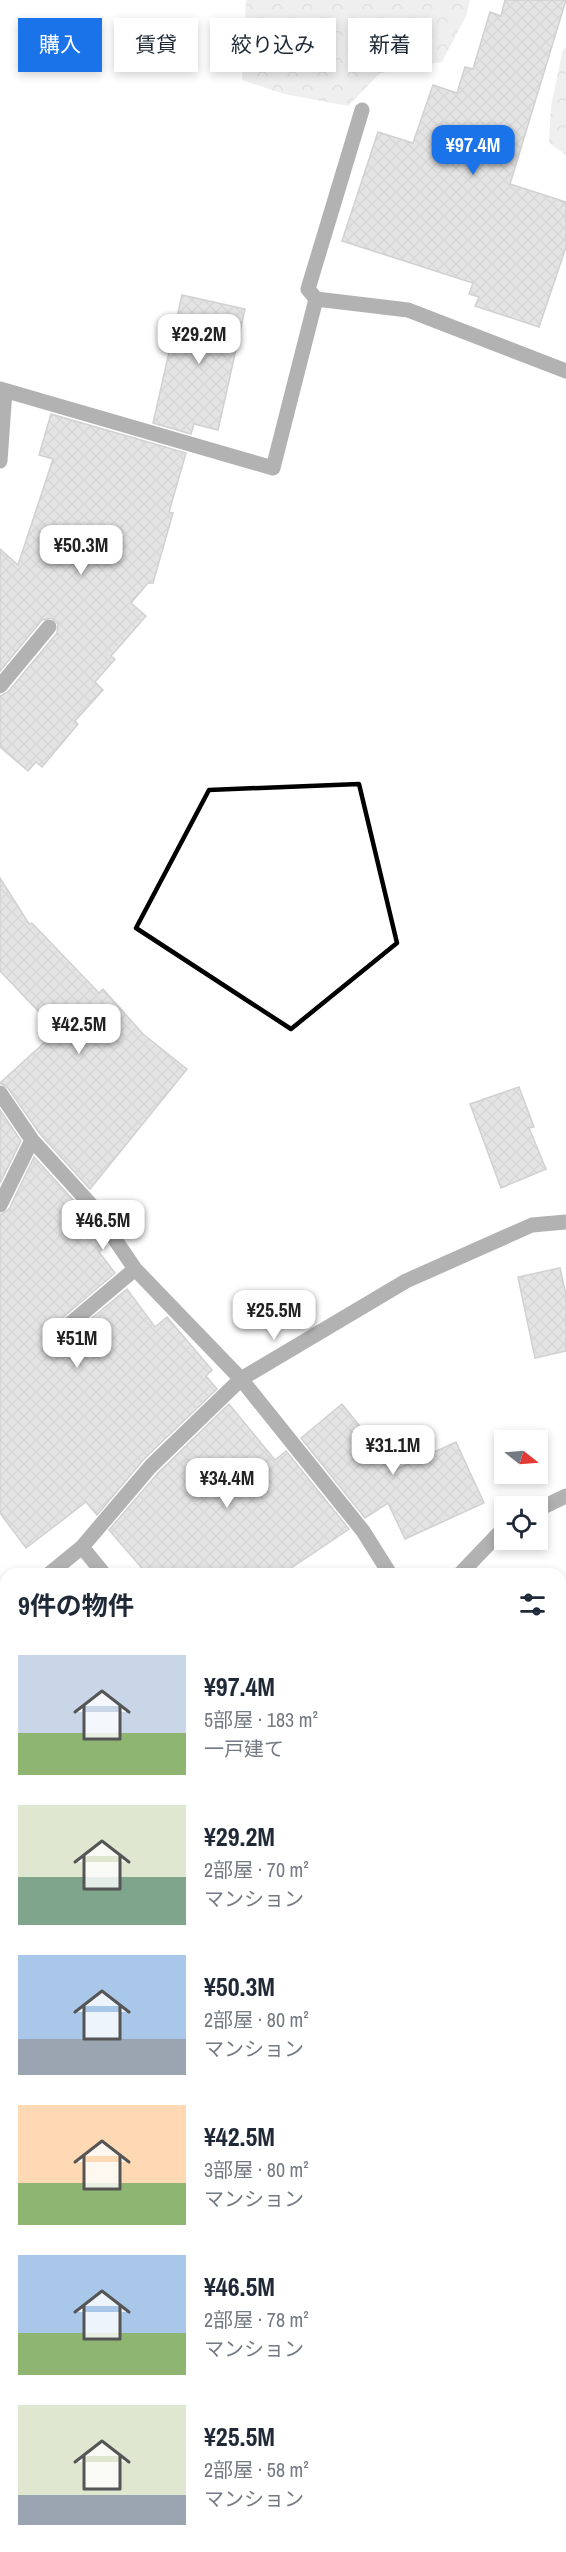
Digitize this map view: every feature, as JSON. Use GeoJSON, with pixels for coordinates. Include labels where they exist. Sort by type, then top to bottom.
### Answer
{"type":"FeatureCollection","features":[{"type":"Feature","properties":{"kind":"street"},"geometry":{"type":"LineString","coordinates":[[363,110],[308,290],[316,299],[408,310],[566,371]]}},
{"type":"Feature","properties":{"kind":"street"},"geometry":{"type":"LineString","coordinates":[[0,461],[3,390],[273,468],[316,299]]}},
{"type":"Feature","properties":{"kind":"street"},"geometry":{"type":"LineString","coordinates":[[0,686],[49,627]]}},
{"type":"Feature","properties":{"kind":"street"},"geometry":{"type":"LineString","coordinates":[[0,1093],[32,1140],[93,1207],[135,1269],[241,1379],[363,1531],[386,1568]]}},
{"type":"Feature","properties":{"kind":"street"},"geometry":{"type":"LineString","coordinates":[[0,1205],[32,1140]]}},
{"type":"Feature","properties":{"kind":"street"},"geometry":{"type":"LineString","coordinates":[[56,1568],[82,1547],[151,1466],[241,1379],[406,1281],[532,1225],[566,1222]]}},
{"type":"Feature","properties":{"kind":"street"},"geometry":{"type":"LineString","coordinates":[[52,1339],[135,1269]]}},
{"type":"Feature","properties":{"kind":"street"},"geometry":{"type":"LineString","coordinates":[[548,1505],[566,1496]]}},
{"type":"Feature","properties":{"kind":"street"},"geometry":{"type":"LineString","coordinates":[[466,1568],[494,1538]]}},
{"type":"Feature","properties":{"kind":"street"},"geometry":{"type":"LineString","coordinates":[[82,1547],[99,1568]]}},
{"type":"Feature","properties":{"kind":"highlighted area"},"geometry":{"type":"Polygon","coordinates":[[[359,784],[397,943],[291,1029],[136,928],[209,790],[359,784]]]}},
{"type":"Feature","properties":{"kind":"green space"},"geometry":{"type":"Polygon","coordinates":[[[246,0],[470,0],[466,16],[442,62],[432,64],[432,18],[348,18],[348,72],[386,72],[380,73],[348,106],[284,94],[242,80],[242,72],[336,72],[336,18],[245,18],[246,0]]]}},
{"type":"Feature","properties":{"kind":"green space"},"geometry":{"type":"Polygon","coordinates":[[[566,48],[566,155],[549,143],[551,106],[563,49],[566,48]]]}},
{"type":"Feature","properties":{"kind":"building"},"geometry":{"type":"Polygon","coordinates":[[[505,0],[566,0],[510,184],[566,202],[566,247],[539,327],[475,306],[479,297],[469,294],[473,283],[342,241],[378,132],[413,143],[433,85],[457,93],[465,67],[473,69],[490,12],[501,16],[505,0]]]}},
{"type":"Feature","properties":{"kind":"building"},"geometry":{"type":"Polygon","coordinates":[[[182,295],[245,309],[218,430],[194,424],[191,434],[153,423],[182,295]]]}},
{"type":"Feature","properties":{"kind":"building"},"geometry":{"type":"Polygon","coordinates":[[[51,414],[186,453],[169,512],[173,513],[153,583],[148,583],[131,603],[146,616],[111,656],[115,659],[95,682],[103,690],[75,721],[78,724],[42,767],[36,762],[28,771],[0,747],[0,696],[8,692],[57,633],[58,624],[51,618],[42,620],[0,671],[0,549],[18,565],[53,459],[39,455],[51,414]]]}},
{"type":"Feature","properties":{"kind":"building"},"geometry":{"type":"Polygon","coordinates":[[[0,878],[29,924],[32,923],[99,993],[103,989],[143,1034],[187,1069],[90,1189],[40,1134],[8,1088],[0,1083],[57,1031],[0,971],[0,878]]]}},
{"type":"Feature","properties":{"kind":"building"},"geometry":{"type":"Polygon","coordinates":[[[519,1087],[534,1127],[529,1128],[546,1169],[501,1188],[470,1104],[519,1087]]]}},
{"type":"Feature","properties":{"kind":"building"},"geometry":{"type":"Polygon","coordinates":[[[0,1110],[21,1141],[0,1183],[0,1110]]]}},
{"type":"Feature","properties":{"kind":"building"},"geometry":{"type":"Polygon","coordinates":[[[34,1157],[77,1204],[72,1210],[105,1247],[99,1252],[115,1273],[46,1332],[43,1336],[44,1345],[49,1348],[58,1346],[127,1289],[155,1327],[167,1317],[212,1370],[206,1376],[217,1389],[144,1459],[97,1515],[86,1502],[26,1548],[0,1513],[0,1215],[9,1209],[34,1157]]]}},
{"type":"Feature","properties":{"kind":"building"},"geometry":{"type":"Polygon","coordinates":[[[560,1268],[566,1295],[566,1351],[535,1358],[518,1277],[560,1268]]]}},
{"type":"Feature","properties":{"kind":"building"},"geometry":{"type":"Polygon","coordinates":[[[229,1404],[275,1460],[286,1451],[349,1529],[291,1568],[142,1568],[109,1530],[158,1473],[229,1404]]]}},
{"type":"Feature","properties":{"kind":"building"},"geometry":{"type":"Polygon","coordinates":[[[342,1404],[395,1470],[456,1442],[484,1503],[405,1539],[388,1503],[365,1518],[301,1438],[342,1404]]]}}]}
